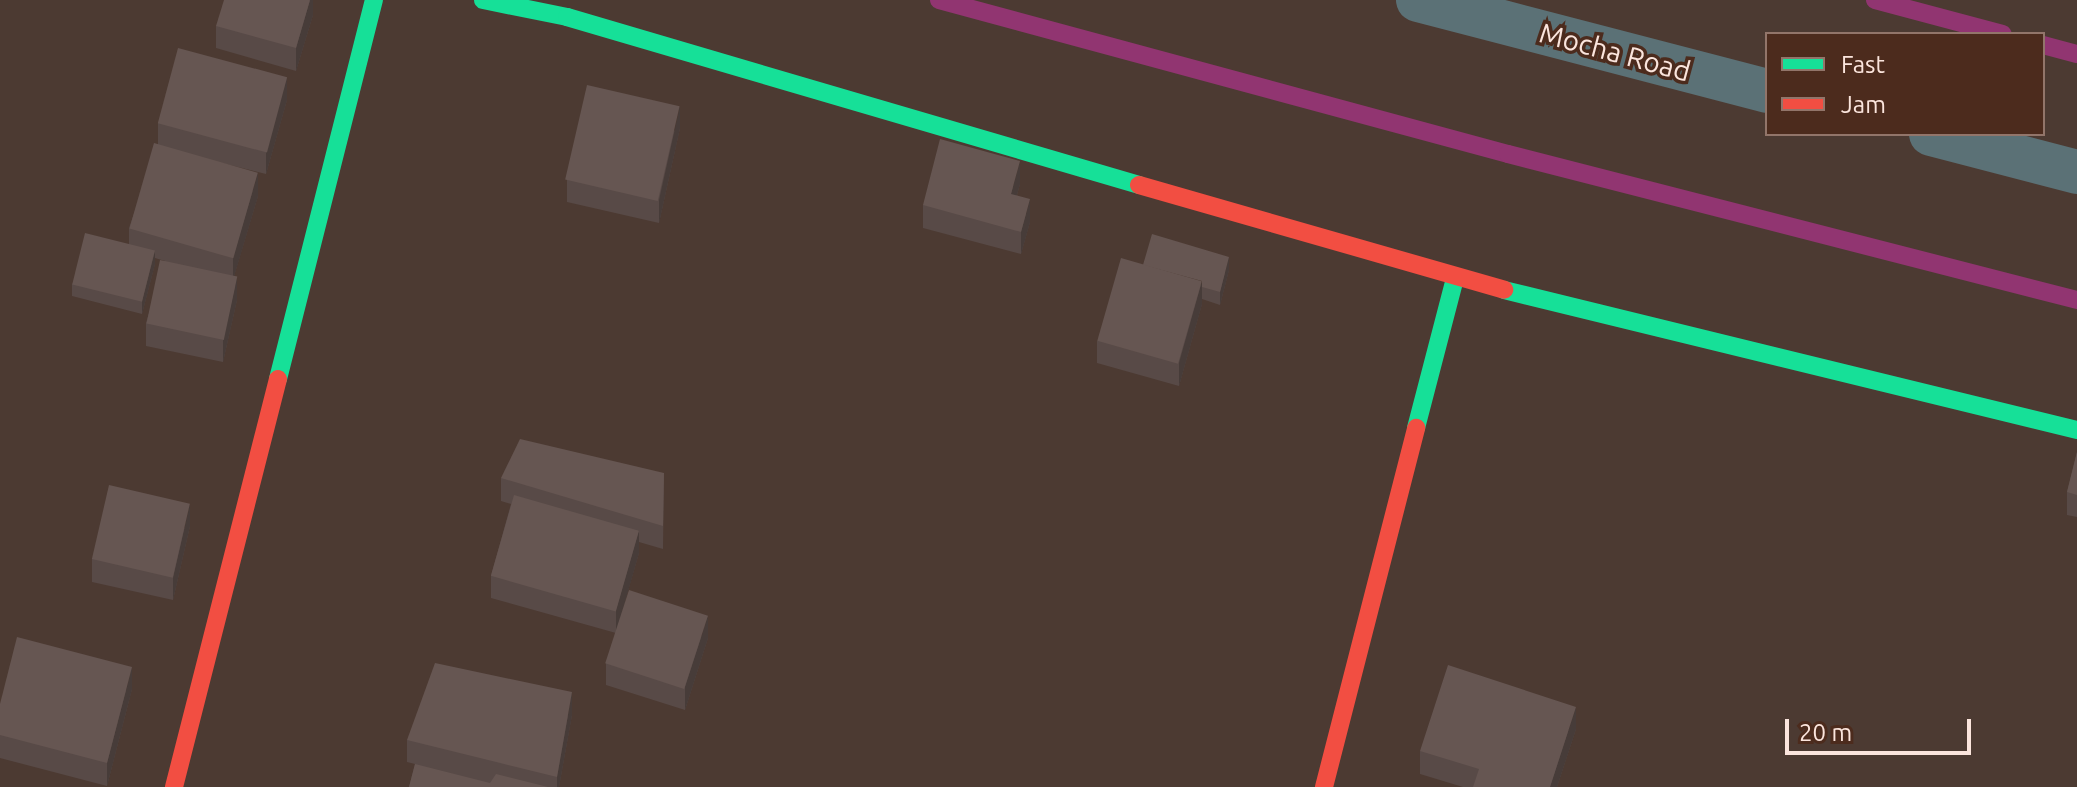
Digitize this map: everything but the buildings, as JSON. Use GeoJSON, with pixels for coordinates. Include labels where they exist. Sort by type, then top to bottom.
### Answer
{"type":"FeatureCollection","features":[{"type":"Feature","properties":{"kind":"street"},"geometry":{"type":"LineString","coordinates":[[174,787],[374,0]]}},
{"type":"Feature","properties":{"kind":"street"},"geometry":{"type":"LineString","coordinates":[[483,0],[569,9],[1455,278],[2077,430]]}},
{"type":"Feature","properties":{"kind":"street","name":"Mocha Road"},"geometry":{"type":"LineString","coordinates":[[1418,0],[1765,90]]}},
{"type":"Feature","properties":{"kind":"street"},"geometry":{"type":"LineString","coordinates":[[1939,136],[2077,172]]}},
{"type":"Feature","properties":{"kind":"street"},"geometry":{"type":"LineString","coordinates":[[1324,787],[1455,278]]}},
{"type":"Feature","properties":{"kind":"waterway"},"geometry":{"type":"LineString","coordinates":[[939,0],[1508,154],[2077,300]]}},
{"type":"Feature","properties":{"kind":"waterway"},"geometry":{"type":"LineString","coordinates":[[1875,0],[1995,32]]}},
{"type":"Feature","properties":{"kind":"waterway"},"geometry":{"type":"LineString","coordinates":[[2045,46],[2077,54]]}},
{"type":"Feature","properties":{"kind":"traffic: fast"},"geometry":{"type":"LineString","coordinates":[[278,379],[374,0]]}},
{"type":"Feature","properties":{"kind":"traffic: fast"},"geometry":{"type":"LineString","coordinates":[[483,0],[567,17],[1139,185]]}},
{"type":"Feature","properties":{"kind":"traffic: fast"},"geometry":{"type":"LineString","coordinates":[[1416,428],[1455,278]]}},
{"type":"Feature","properties":{"kind":"traffic: fast"},"geometry":{"type":"LineString","coordinates":[[1504,290],[2077,430]]}},
{"type":"Feature","properties":{"kind":"traffic: jam"},"geometry":{"type":"LineString","coordinates":[[1139,185],[1504,290]]}},
{"type":"Feature","properties":{"kind":"traffic: jam"},"geometry":{"type":"LineString","coordinates":[[174,787],[278,379]]}},
{"type":"Feature","properties":{"kind":"traffic: jam"},"geometry":{"type":"LineString","coordinates":[[1324,787],[1416,428]]}}]}
